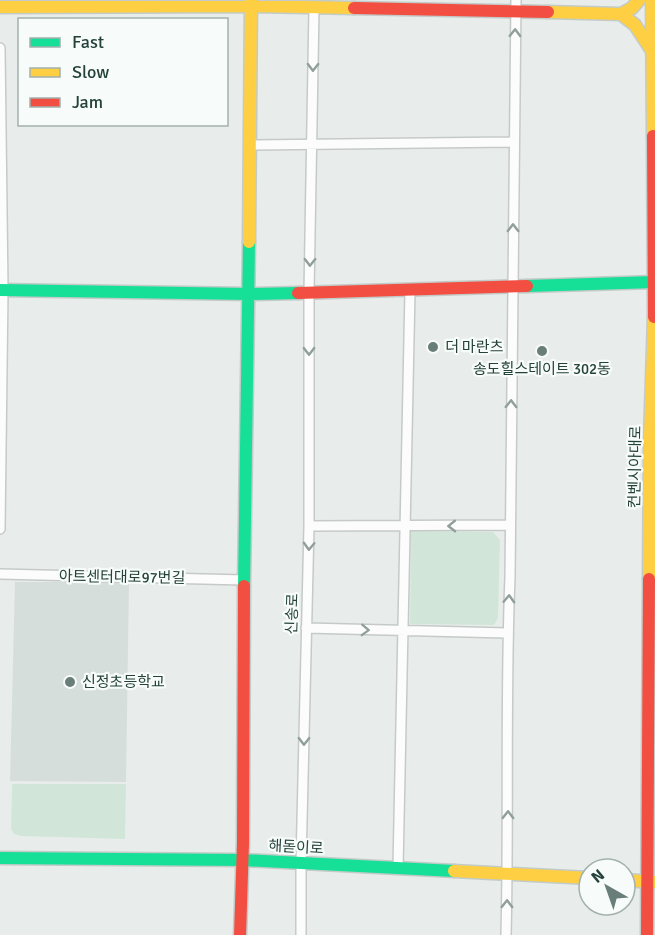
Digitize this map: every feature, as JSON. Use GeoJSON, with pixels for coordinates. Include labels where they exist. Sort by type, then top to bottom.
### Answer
{"type":"FeatureCollection","features":[{"type":"Feature","properties":{"kind":"street"},"geometry":{"type":"LineString","coordinates":[[621,14],[632,8],[639,0]]}},
{"type":"Feature","properties":{"kind":"street","name":"컨벤시아대로"},"geometry":{"type":"LineString","coordinates":[[647,935],[651,882],[648,783],[650,438],[655,282],[652,0]]}},
{"type":"Feature","properties":{"kind":"street"},"geometry":{"type":"LineString","coordinates":[[0,7],[251,3],[314,8],[516,5],[621,14],[631,19],[640,29],[653,54]]}},
{"type":"Feature","properties":{"kind":"street"},"geometry":{"type":"LineString","coordinates":[[240,935],[243,860],[251,3]]}},
{"type":"Feature","properties":{"kind":"street"},"geometry":{"type":"LineString","coordinates":[[506,935],[509,702],[507,633],[516,5]]}},
{"type":"Feature","properties":{"kind":"street","name":"신송로"},"geometry":{"type":"LineString","coordinates":[[302,935],[301,863],[309,526],[309,293],[314,8]]}},
{"type":"Feature","properties":{"kind":"street"},"geometry":{"type":"LineString","coordinates":[[0,48],[0,529]]}},
{"type":"Feature","properties":{"kind":"street"},"geometry":{"type":"LineString","coordinates":[[250,145],[514,142]]}},
{"type":"Feature","properties":{"kind":"street"},"geometry":{"type":"LineString","coordinates":[[1,290],[249,294],[655,282]]}},
{"type":"Feature","properties":{"kind":"street"},"geometry":{"type":"LineString","coordinates":[[398,868],[410,290]]}},
{"type":"Feature","properties":{"kind":"street"},"geometry":{"type":"LineString","coordinates":[[309,526],[510,525]]}},
{"type":"Feature","properties":{"kind":"street","name":"아트센터대로97번길"},"geometry":{"type":"LineString","coordinates":[[0,574],[244,580]]}},
{"type":"Feature","properties":{"kind":"street"},"geometry":{"type":"LineString","coordinates":[[306,628],[507,633]]}},
{"type":"Feature","properties":{"kind":"street"},"geometry":{"type":"LineString","coordinates":[[648,783],[655,808]]}},
{"type":"Feature","properties":{"kind":"street","name":"해돋이로"},"geometry":{"type":"LineString","coordinates":[[0,858],[243,860],[577,877]]}},
{"type":"Feature","properties":{"kind":"shaded area","name":"신정초등학교"},"geometry":{"type":"Polygon","coordinates":[[[15,582],[129,582],[126,782],[10,781],[15,582]]]}},
{"type":"Feature","properties":{"kind":"green space"},"geometry":{"type":"Polygon","coordinates":[[[411,531],[493,532],[500,540],[498,618],[494,625],[410,624],[411,531]]]}},
{"type":"Feature","properties":{"kind":"green space"},"geometry":{"type":"Polygon","coordinates":[[[12,784],[126,784],[125,839],[14,834],[11,829],[12,784]]]}},
{"type":"Feature","properties":{"kind":"traffic: fast"},"geometry":{"type":"LineString","coordinates":[[244,586],[249,242]]}},
{"type":"Feature","properties":{"kind":"traffic: fast"},"geometry":{"type":"LineString","coordinates":[[527,286],[655,282]]}},
{"type":"Feature","properties":{"kind":"traffic: fast"},"geometry":{"type":"LineString","coordinates":[[0,290],[298,293]]}},
{"type":"Feature","properties":{"kind":"traffic: fast"},"geometry":{"type":"LineString","coordinates":[[0,858],[243,860],[454,871]]}},
{"type":"Feature","properties":{"kind":"traffic: slow"},"geometry":{"type":"LineString","coordinates":[[249,242],[251,0]]}},
{"type":"Feature","properties":{"kind":"traffic: slow"},"geometry":{"type":"LineString","coordinates":[[621,14],[632,8],[639,0]]}},
{"type":"Feature","properties":{"kind":"traffic: slow"},"geometry":{"type":"LineString","coordinates":[[652,0],[653,136]]}},
{"type":"Feature","properties":{"kind":"traffic: slow"},"geometry":{"type":"LineString","coordinates":[[0,7],[354,8]]}},
{"type":"Feature","properties":{"kind":"traffic: slow"},"geometry":{"type":"LineString","coordinates":[[548,12],[621,14],[635,25],[652,51]]}},
{"type":"Feature","properties":{"kind":"traffic: slow"},"geometry":{"type":"LineString","coordinates":[[649,579],[654,317]]}},
{"type":"Feature","properties":{"kind":"traffic: slow"},"geometry":{"type":"LineString","coordinates":[[454,871],[577,877]]}},
{"type":"Feature","properties":{"kind":"traffic: slow"},"geometry":{"type":"LineString","coordinates":[[637,881],[654,882]]}},
{"type":"Feature","properties":{"kind":"traffic: jam"},"geometry":{"type":"LineString","coordinates":[[354,8],[548,12]]}},
{"type":"Feature","properties":{"kind":"traffic: jam"},"geometry":{"type":"LineString","coordinates":[[653,136],[654,317]]}},
{"type":"Feature","properties":{"kind":"traffic: jam"},"geometry":{"type":"LineString","coordinates":[[298,293],[527,286]]}},
{"type":"Feature","properties":{"kind":"traffic: jam"},"geometry":{"type":"LineString","coordinates":[[647,935],[649,579]]}},
{"type":"Feature","properties":{"kind":"traffic: jam"},"geometry":{"type":"LineString","coordinates":[[240,935],[243,843],[244,586]]}},
{"type":"Feature","properties":{"kind":"place","name":"더 마란츠"},"geometry":{"type":"Point","coordinates":[433,347]}},
{"type":"Feature","properties":{"kind":"place","name":"송도힐스테이트 302동"},"geometry":{"type":"Point","coordinates":[542,351]}},
{"type":"Feature","properties":{"kind":"place","name":"신정초등학교"},"geometry":{"type":"Point","coordinates":[70,682]}}]}
